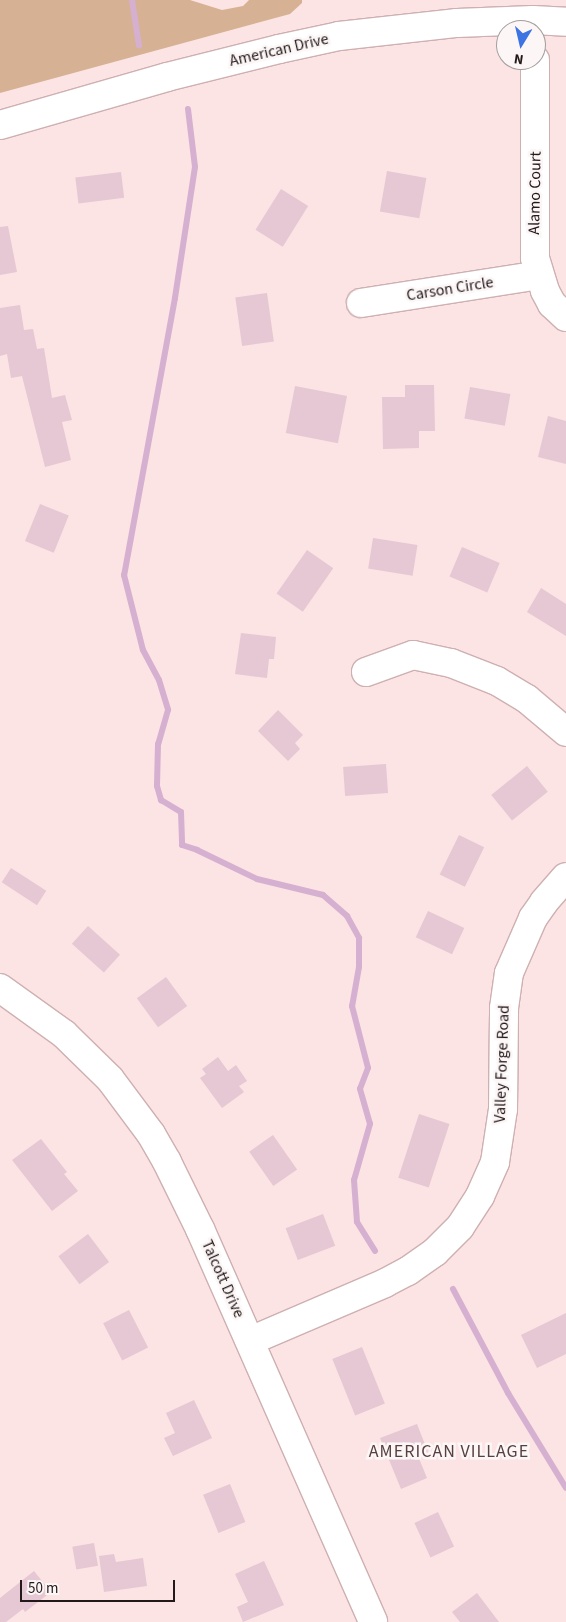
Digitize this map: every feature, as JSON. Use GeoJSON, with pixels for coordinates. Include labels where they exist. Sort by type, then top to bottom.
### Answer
{"type":"FeatureCollection","features":[{"type":"Feature","properties":{"kind":"street","name":"American Drive"},"geometry":{"type":"LineString","coordinates":[[0,125],[167,77],[279,48],[339,36],[457,22],[496,24]]}},
{"type":"Feature","properties":{"kind":"street","name":"American Drive"},"geometry":{"type":"LineString","coordinates":[[546,24],[566,22]]}},
{"type":"Feature","properties":{"kind":"street","name":"Alamo Court"},"geometry":{"type":"LineString","coordinates":[[535,70],[534,240],[539,275],[552,304],[566,317]]}},
{"type":"Feature","properties":{"kind":"street","name":"Carson Circle"},"geometry":{"type":"LineString","coordinates":[[361,303],[539,275]]}},
{"type":"Feature","properties":{"kind":"street"},"geometry":{"type":"LineString","coordinates":[[366,672],[412,655],[451,663],[497,681],[527,699],[566,732]]}},
{"type":"Feature","properties":{"kind":"street","name":"Valley Forge Road"},"geometry":{"type":"LineString","coordinates":[[250,1342],[385,1283],[408,1271],[435,1252],[460,1227],[480,1196],[495,1162],[503,1109],[504,1008],[509,973],[533,918],[566,877]]}},
{"type":"Feature","properties":{"kind":"street","name":"Talcott Drive"},"geometry":{"type":"LineString","coordinates":[[0,988],[64,1034],[110,1079],[151,1134],[184,1193],[373,1622]]}},
{"type":"Feature","properties":{"kind":"shaded area"},"geometry":{"type":"Polygon","coordinates":[[[0,0],[190,0],[222,10],[243,6],[249,0],[302,0],[302,3],[290,14],[0,93],[0,0]]]}},
{"type":"Feature","properties":{"kind":"building"},"geometry":{"type":"Polygon","coordinates":[[[387,171],[426,178],[419,218],[380,211],[387,171]]]}},
{"type":"Feature","properties":{"kind":"building"},"geometry":{"type":"Polygon","coordinates":[[[121,172],[124,198],[79,203],[75,178],[121,172]]]}},
{"type":"Feature","properties":{"kind":"building"},"geometry":{"type":"Polygon","coordinates":[[[281,189],[308,206],[283,247],[256,230],[281,189]]]}},
{"type":"Feature","properties":{"kind":"building"},"geometry":{"type":"Polygon","coordinates":[[[8,226],[17,272],[0,275],[0,227],[8,226]]]}},
{"type":"Feature","properties":{"kind":"building"},"geometry":{"type":"Polygon","coordinates":[[[267,293],[274,342],[242,346],[235,297],[267,293]]]}},
{"type":"Feature","properties":{"kind":"building"},"geometry":{"type":"Polygon","coordinates":[[[20,305],[24,330],[33,329],[37,349],[44,348],[52,398],[65,395],[72,420],[62,422],[71,460],[45,467],[22,376],[11,378],[7,354],[0,356],[0,308],[20,305]]]}},
{"type":"Feature","properties":{"kind":"building"},"geometry":{"type":"Polygon","coordinates":[[[405,385],[434,385],[435,431],[419,431],[419,448],[383,449],[382,397],[405,397],[405,385]]]}},
{"type":"Feature","properties":{"kind":"building"},"geometry":{"type":"Polygon","coordinates":[[[295,386],[347,396],[338,443],[286,433],[295,386]]]}},
{"type":"Feature","properties":{"kind":"building"},"geometry":{"type":"Polygon","coordinates":[[[470,387],[510,394],[505,426],[464,419],[470,387]]]}},
{"type":"Feature","properties":{"kind":"building"},"geometry":{"type":"Polygon","coordinates":[[[548,416],[566,421],[566,464],[538,457],[548,416]]]}},
{"type":"Feature","properties":{"kind":"building"},"geometry":{"type":"Polygon","coordinates":[[[40,504],[69,516],[54,553],[25,541],[40,504]]]}},
{"type":"Feature","properties":{"kind":"building"},"geometry":{"type":"Polygon","coordinates":[[[373,538],[417,545],[413,576],[368,569],[373,538]]]}},
{"type":"Feature","properties":{"kind":"building"},"geometry":{"type":"Polygon","coordinates":[[[462,547],[500,563],[487,592],[449,576],[462,547]]]}},
{"type":"Feature","properties":{"kind":"building"},"geometry":{"type":"Polygon","coordinates":[[[307,550],[333,568],[303,612],[277,593],[307,550]]]}},
{"type":"Feature","properties":{"kind":"building"},"geometry":{"type":"Polygon","coordinates":[[[541,588],[566,604],[566,636],[527,612],[541,588]]]}},
{"type":"Feature","properties":{"kind":"building"},"geometry":{"type":"Polygon","coordinates":[[[241,633],[276,637],[274,659],[269,659],[267,678],[235,674],[241,633]]]}},
{"type":"Feature","properties":{"kind":"building"},"geometry":{"type":"Polygon","coordinates":[[[278,710],[303,735],[295,743],[300,749],[288,761],[258,731],[278,710]]]}},
{"type":"Feature","properties":{"kind":"building"},"geometry":{"type":"Polygon","coordinates":[[[386,764],[388,793],[345,796],[343,767],[386,764]]]}},
{"type":"Feature","properties":{"kind":"building"},"geometry":{"type":"Polygon","coordinates":[[[527,766],[548,792],[512,821],[491,795],[527,766]]]}},
{"type":"Feature","properties":{"kind":"building"},"geometry":{"type":"Polygon","coordinates":[[[459,835],[484,847],[465,887],[440,875],[459,835]]]}},
{"type":"Feature","properties":{"kind":"building"},"geometry":{"type":"Polygon","coordinates":[[[11,868],[46,891],[37,905],[2,882],[11,868]]]}},
{"type":"Feature","properties":{"kind":"building"},"geometry":{"type":"Polygon","coordinates":[[[428,911],[464,928],[452,954],[416,937],[428,911]]]}},
{"type":"Feature","properties":{"kind":"building"},"geometry":{"type":"Polygon","coordinates":[[[88,926],[120,955],[104,973],[72,944],[88,926]]]}},
{"type":"Feature","properties":{"kind":"building"},"geometry":{"type":"Polygon","coordinates":[[[166,977],[187,1006],[158,1027],[137,998],[166,977]]]}},
{"type":"Feature","properties":{"kind":"building"},"geometry":{"type":"Polygon","coordinates":[[[218,1057],[228,1071],[236,1065],[247,1081],[239,1086],[244,1092],[222,1108],[200,1078],[206,1074],[202,1069],[218,1057]]]}},
{"type":"Feature","properties":{"kind":"building"},"geometry":{"type":"Polygon","coordinates":[[[419,1114],[449,1124],[429,1188],[398,1178],[419,1114]]]}},
{"type":"Feature","properties":{"kind":"building"},"geometry":{"type":"Polygon","coordinates":[[[273,1135],[297,1169],[273,1186],[249,1152],[273,1135]]]}},
{"type":"Feature","properties":{"kind":"building"},"geometry":{"type":"Polygon","coordinates":[[[41,1139],[67,1172],[64,1174],[78,1191],[52,1211],[12,1160],[41,1139]]]}},
{"type":"Feature","properties":{"kind":"building"},"geometry":{"type":"Polygon","coordinates":[[[323,1214],[335,1246],[298,1260],[286,1228],[323,1214]]]}},
{"type":"Feature","properties":{"kind":"building"},"geometry":{"type":"Polygon","coordinates":[[[88,1234],[109,1262],[80,1284],[58,1256],[88,1234]]]}},
{"type":"Feature","properties":{"kind":"building"},"geometry":{"type":"Polygon","coordinates":[[[129,1310],[148,1347],[122,1361],[103,1323],[129,1310]]]}},
{"type":"Feature","properties":{"kind":"building"},"geometry":{"type":"Polygon","coordinates":[[[566,1313],[566,1354],[537,1368],[521,1335],[566,1313]]]}},
{"type":"Feature","properties":{"kind":"building"},"geometry":{"type":"Polygon","coordinates":[[[362,1347],[385,1404],[355,1416],[332,1359],[362,1347]]]}},
{"type":"Feature","properties":{"kind":"building"},"geometry":{"type":"Polygon","coordinates":[[[194,1400],[212,1438],[173,1456],[164,1438],[175,1433],[166,1413],[194,1400]]]}},
{"type":"Feature","properties":{"kind":"building"},"geometry":{"type":"Polygon","coordinates":[[[417,1424],[428,1452],[418,1456],[427,1478],[401,1489],[380,1438],[417,1424]]]}},
{"type":"Feature","properties":{"kind":"building"},"geometry":{"type":"Polygon","coordinates":[[[230,1484],[245,1522],[218,1533],[203,1495],[230,1484]]]}},
{"type":"Feature","properties":{"kind":"building"},"geometry":{"type":"Polygon","coordinates":[[[438,1512],[454,1546],[430,1557],[414,1523],[438,1512]]]}},
{"type":"Feature","properties":{"kind":"building"},"geometry":{"type":"Polygon","coordinates":[[[94,1543],[98,1566],[76,1569],[72,1547],[94,1543]]]}},
{"type":"Feature","properties":{"kind":"building"},"geometry":{"type":"Polygon","coordinates":[[[114,1554],[116,1562],[143,1558],[147,1586],[104,1592],[99,1556],[114,1554]]]}},
{"type":"Feature","properties":{"kind":"building"},"geometry":{"type":"Polygon","coordinates":[[[264,1561],[284,1605],[243,1622],[237,1607],[248,1602],[235,1574],[264,1561]]]}},
{"type":"Feature","properties":{"kind":"building"},"geometry":{"type":"Polygon","coordinates":[[[34,1571],[51,1592],[25,1612],[23,1609],[6,1622],[0,1622],[0,1598],[34,1571]]]}},
{"type":"Feature","properties":{"kind":"building"},"geometry":{"type":"Polygon","coordinates":[[[477,1593],[499,1622],[460,1622],[452,1612],[477,1593]]]}},
{"type":"Feature","properties":{"kind":"waterway"},"geometry":{"type":"LineString","coordinates":[[132,0],[139,45]]}},
{"type":"Feature","properties":{"kind":"waterway"},"geometry":{"type":"LineString","coordinates":[[188,109],[195,167],[175,298],[124,575],[143,650],[159,680],[168,710],[158,744],[157,786],[161,800],[181,812],[182,845],[197,850],[257,879],[323,895],[347,916],[359,938],[359,967],[352,1006],[368,1068],[360,1089],[370,1124],[354,1180],[357,1222],[375,1251]]}},
{"type":"Feature","properties":{"kind":"waterway"},"geometry":{"type":"LineString","coordinates":[[453,1289],[508,1393],[566,1488]]}},
{"type":"Feature","properties":{"kind":"district","name":"AMERICAN VILLAGE"},"geometry":{"type":"Point","coordinates":[449,1452]}}]}
